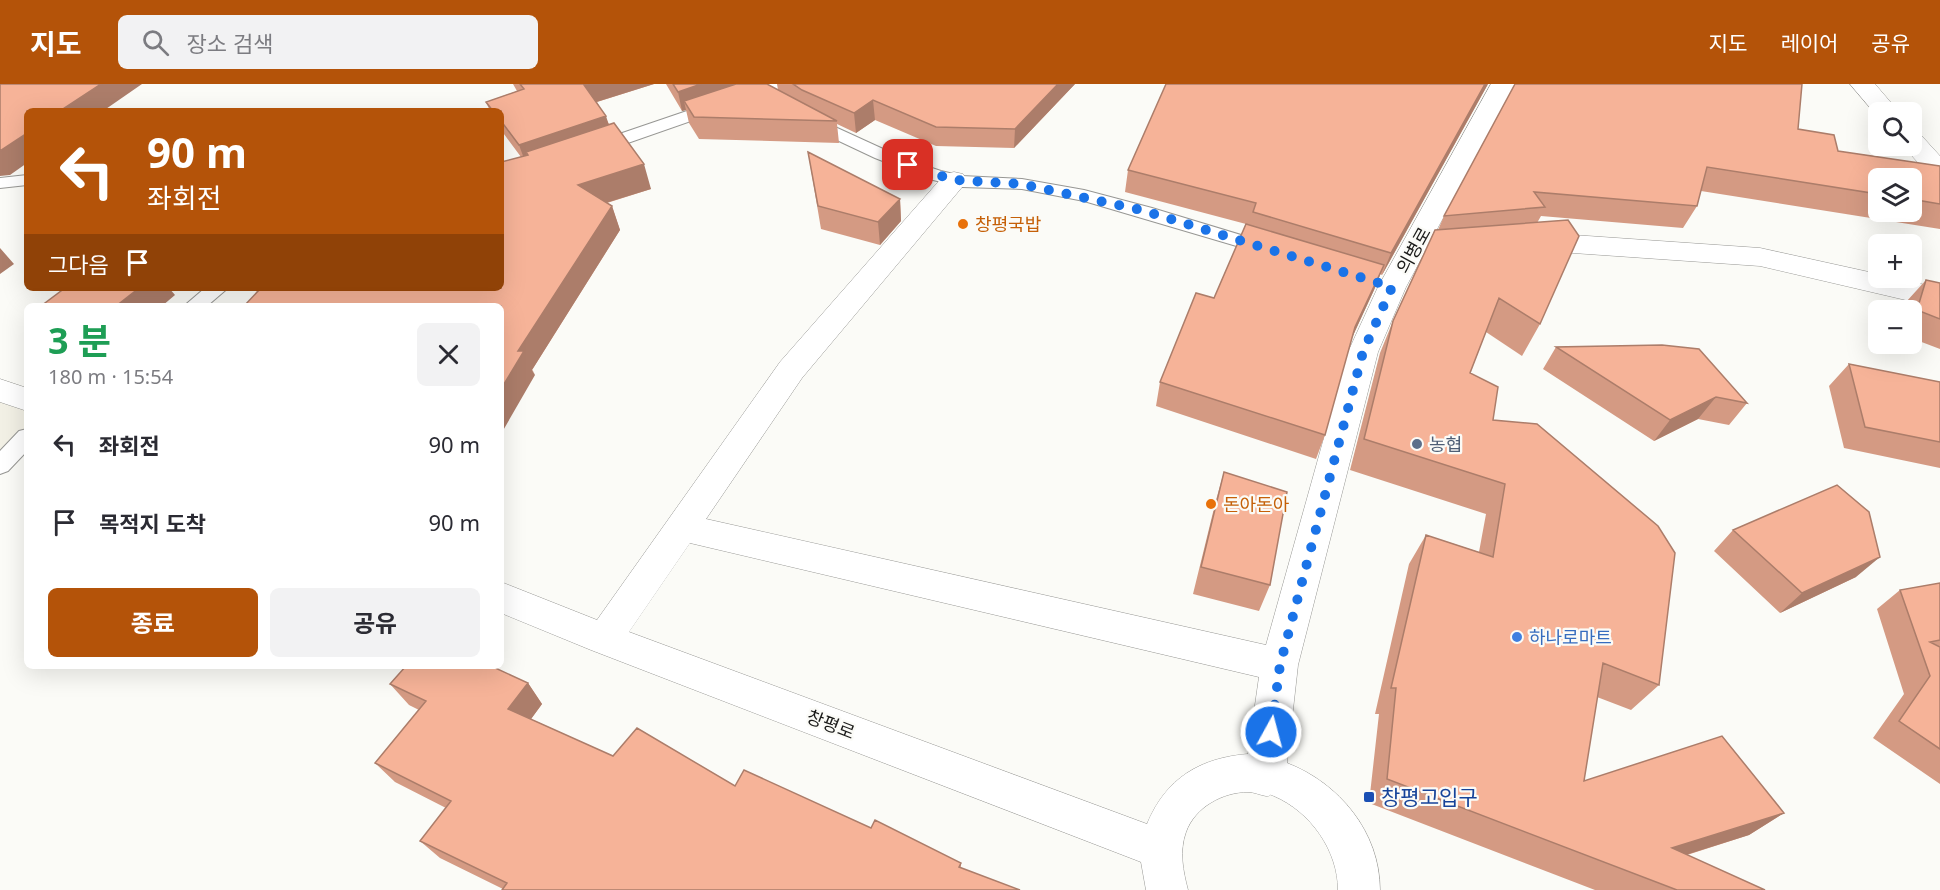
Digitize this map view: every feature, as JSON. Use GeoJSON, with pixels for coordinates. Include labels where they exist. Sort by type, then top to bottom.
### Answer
{"type":"FeatureCollection","features":[{"type":"Feature","properties":{"kind":"street","name":"의병로"},"geometry":{"type":"LineString","coordinates":[[1265,777],[1280,665],[1363,352],[1387,285],[1424,251],[1503,84]]}},
{"type":"Feature","properties":{"kind":"street"},"geometry":{"type":"LineString","coordinates":[[1862,84],[1878,102]]}},
{"type":"Feature","properties":{"kind":"street"},"geometry":{"type":"LineString","coordinates":[[1922,152],[1940,172]]}},
{"type":"Feature","properties":{"kind":"street"},"geometry":{"type":"LineString","coordinates":[[604,639],[791,370],[954,180]]}},
{"type":"Feature","properties":{"kind":"street"},"geometry":{"type":"LineString","coordinates":[[1506,244],[1541,240],[1760,257],[1940,298]]}},
{"type":"Feature","properties":{"kind":"street"},"geometry":{"type":"LineString","coordinates":[[681,527],[1280,665]]}},
{"type":"Feature","properties":{"kind":"street","name":"창평로"},"geometry":{"type":"LineString","coordinates":[[504,598],[604,639],[1162,850]]}},
{"type":"Feature","properties":{"kind":"street"},"geometry":{"type":"LineString","coordinates":[[1167,890],[1161,874],[1161,841],[1172,812],[1192,790],[1219,777],[1249,773],[1280,779],[1308,794],[1332,816],[1350,844],[1359,875],[1359,890]]}},
{"type":"Feature","properties":{"kind":"lane"},"geometry":{"type":"LineString","coordinates":[[579,153],[753,87],[782,84]]}},
{"type":"Feature","properties":{"kind":"lane"},"geometry":{"type":"LineString","coordinates":[[753,87],[778,102]]}},
{"type":"Feature","properties":{"kind":"lane"},"geometry":{"type":"LineString","coordinates":[[798,114],[908,165],[954,180],[1021,184],[1120,206],[1290,255]]}},
{"type":"Feature","properties":{"kind":"lane"},"geometry":{"type":"LineString","coordinates":[[0,183],[24,180]]}},
{"type":"Feature","properties":{"kind":"lane"},"geometry":{"type":"LineString","coordinates":[[198,303],[214,291]]}},
{"type":"Feature","properties":{"kind":"lane"},"geometry":{"type":"LineString","coordinates":[[0,465],[24,440]]}},
{"type":"Feature","properties":{"kind":"shaded area"},"geometry":{"type":"Polygon","coordinates":[[[0,399],[24,408],[24,430],[0,453],[0,399]]]}},
{"type":"Feature","properties":{"kind":"building"},"geometry":{"type":"Polygon","coordinates":[[[0,84],[101,84],[65,108],[24,108],[24,135],[0,151],[0,84]]]}},
{"type":"Feature","properties":{"kind":"building"},"geometry":{"type":"Polygon","coordinates":[[[520,84],[588,84],[584,85],[606,116],[519,145],[504,125],[504,108],[491,108],[486,102],[524,89],[520,84]]]}},
{"type":"Feature","properties":{"kind":"building"},"geometry":{"type":"Polygon","coordinates":[[[673,84],[701,84],[678,92],[673,84]]]}},
{"type":"Feature","properties":{"kind":"building"},"geometry":{"type":"Polygon","coordinates":[[[736,84],[767,84],[837,121],[694,117],[684,101],[736,84]]]}},
{"type":"Feature","properties":{"kind":"building"},"geometry":{"type":"Polygon","coordinates":[[[793,84],[1058,84],[1015,129],[936,127],[873,100],[854,113],[793,84]]]}},
{"type":"Feature","properties":{"kind":"building"},"geometry":{"type":"Polygon","coordinates":[[[1166,84],[1485,84],[1391,253],[1253,212],[1256,203],[1128,170],[1166,84]]]}},
{"type":"Feature","properties":{"kind":"building"},"geometry":{"type":"Polygon","coordinates":[[[1515,84],[1802,84],[1798,129],[1834,135],[1838,151],[1940,166],[1940,204],[1922,201],[1922,168],[1868,168],[1868,192],[1707,167],[1697,206],[1534,192],[1545,207],[1444,216],[1515,84]]]}},
{"type":"Feature","properties":{"kind":"building"},"geometry":{"type":"Polygon","coordinates":[[[614,123],[644,164],[578,185],[612,206],[518,351],[524,351],[504,384],[504,303],[247,303],[258,291],[504,291],[504,161],[528,155],[526,152],[614,123]]]}},
{"type":"Feature","properties":{"kind":"building"},"geometry":{"type":"Polygon","coordinates":[[[808,152],[900,199],[878,222],[818,206],[808,152]]]}},
{"type":"Feature","properties":{"kind":"building"},"geometry":{"type":"Polygon","coordinates":[[[1568,220],[1579,236],[1540,324],[1499,298],[1470,373],[1498,387],[1493,420],[1537,424],[1658,526],[1675,553],[1659,685],[1603,663],[1584,781],[1722,736],[1784,813],[1672,848],[1765,890],[1677,890],[1387,779],[1396,688],[1391,688],[1426,535],[1493,557],[1505,484],[1364,439],[1393,321],[1435,230],[1568,220]]]}},
{"type":"Feature","properties":{"kind":"building"},"geometry":{"type":"Polygon","coordinates":[[[1246,224],[1384,265],[1355,327],[1325,435],[1160,382],[1196,293],[1214,298],[1246,224]]]}},
{"type":"Feature","properties":{"kind":"building"},"geometry":{"type":"Polygon","coordinates":[[[1926,280],[1940,283],[1940,319],[1922,312],[1922,300],[1920,300],[1926,280]]]}},
{"type":"Feature","properties":{"kind":"building"},"geometry":{"type":"Polygon","coordinates":[[[61,291],[135,291],[120,303],[45,303],[61,291]]]}},
{"type":"Feature","properties":{"kind":"building"},"geometry":{"type":"Polygon","coordinates":[[[1662,345],[1699,349],[1747,403],[1716,397],[1670,420],[1556,347],[1662,345]]]}},
{"type":"Feature","properties":{"kind":"building"},"geometry":{"type":"Polygon","coordinates":[[[1849,364],[1940,382],[1940,442],[1865,427],[1849,364]]]}},
{"type":"Feature","properties":{"kind":"building"},"geometry":{"type":"Polygon","coordinates":[[[1224,472],[1287,492],[1270,585],[1201,567],[1224,472]]]}},
{"type":"Feature","properties":{"kind":"building"},"geometry":{"type":"Polygon","coordinates":[[[1837,485],[1869,512],[1880,557],[1802,593],[1733,530],[1837,485]]]}},
{"type":"Feature","properties":{"kind":"building"},"geometry":{"type":"Polygon","coordinates":[[[1940,583],[1940,640],[1930,642],[1940,647],[1940,749],[1899,721],[1930,676],[1900,590],[1940,583]]]}},
{"type":"Feature","properties":{"kind":"building"},"geometry":{"type":"Polygon","coordinates":[[[403,669],[498,669],[528,683],[508,709],[613,756],[637,728],[735,786],[744,770],[871,828],[875,820],[961,863],[959,867],[1020,890],[502,890],[507,883],[420,841],[451,801],[375,763],[426,701],[390,684],[403,669]]]}},
{"type":"Feature","properties":{"kind":"place","name":"창평국밥"},"geometry":{"type":"Point","coordinates":[963,224]}},
{"type":"Feature","properties":{"kind":"place","name":"농협"},"geometry":{"type":"Point","coordinates":[1417,444]}},
{"type":"Feature","properties":{"kind":"place","name":"돈아돈아"},"geometry":{"type":"Point","coordinates":[1211,504]}},
{"type":"Feature","properties":{"kind":"place","name":"하나로마트"},"geometry":{"type":"Point","coordinates":[1517,637]}},
{"type":"Feature","properties":{"kind":"place","name":"창평고입구"},"geometry":{"type":"Point","coordinates":[1369,797]}},
{"type":"Feature","properties":{"kind":"route"},"geometry":{"type":"LineString","coordinates":[[908,165],[954,180],[1021,184],[1141,210],[1392,287],[1363,352],[1280,665],[1271,732]]}}]}
